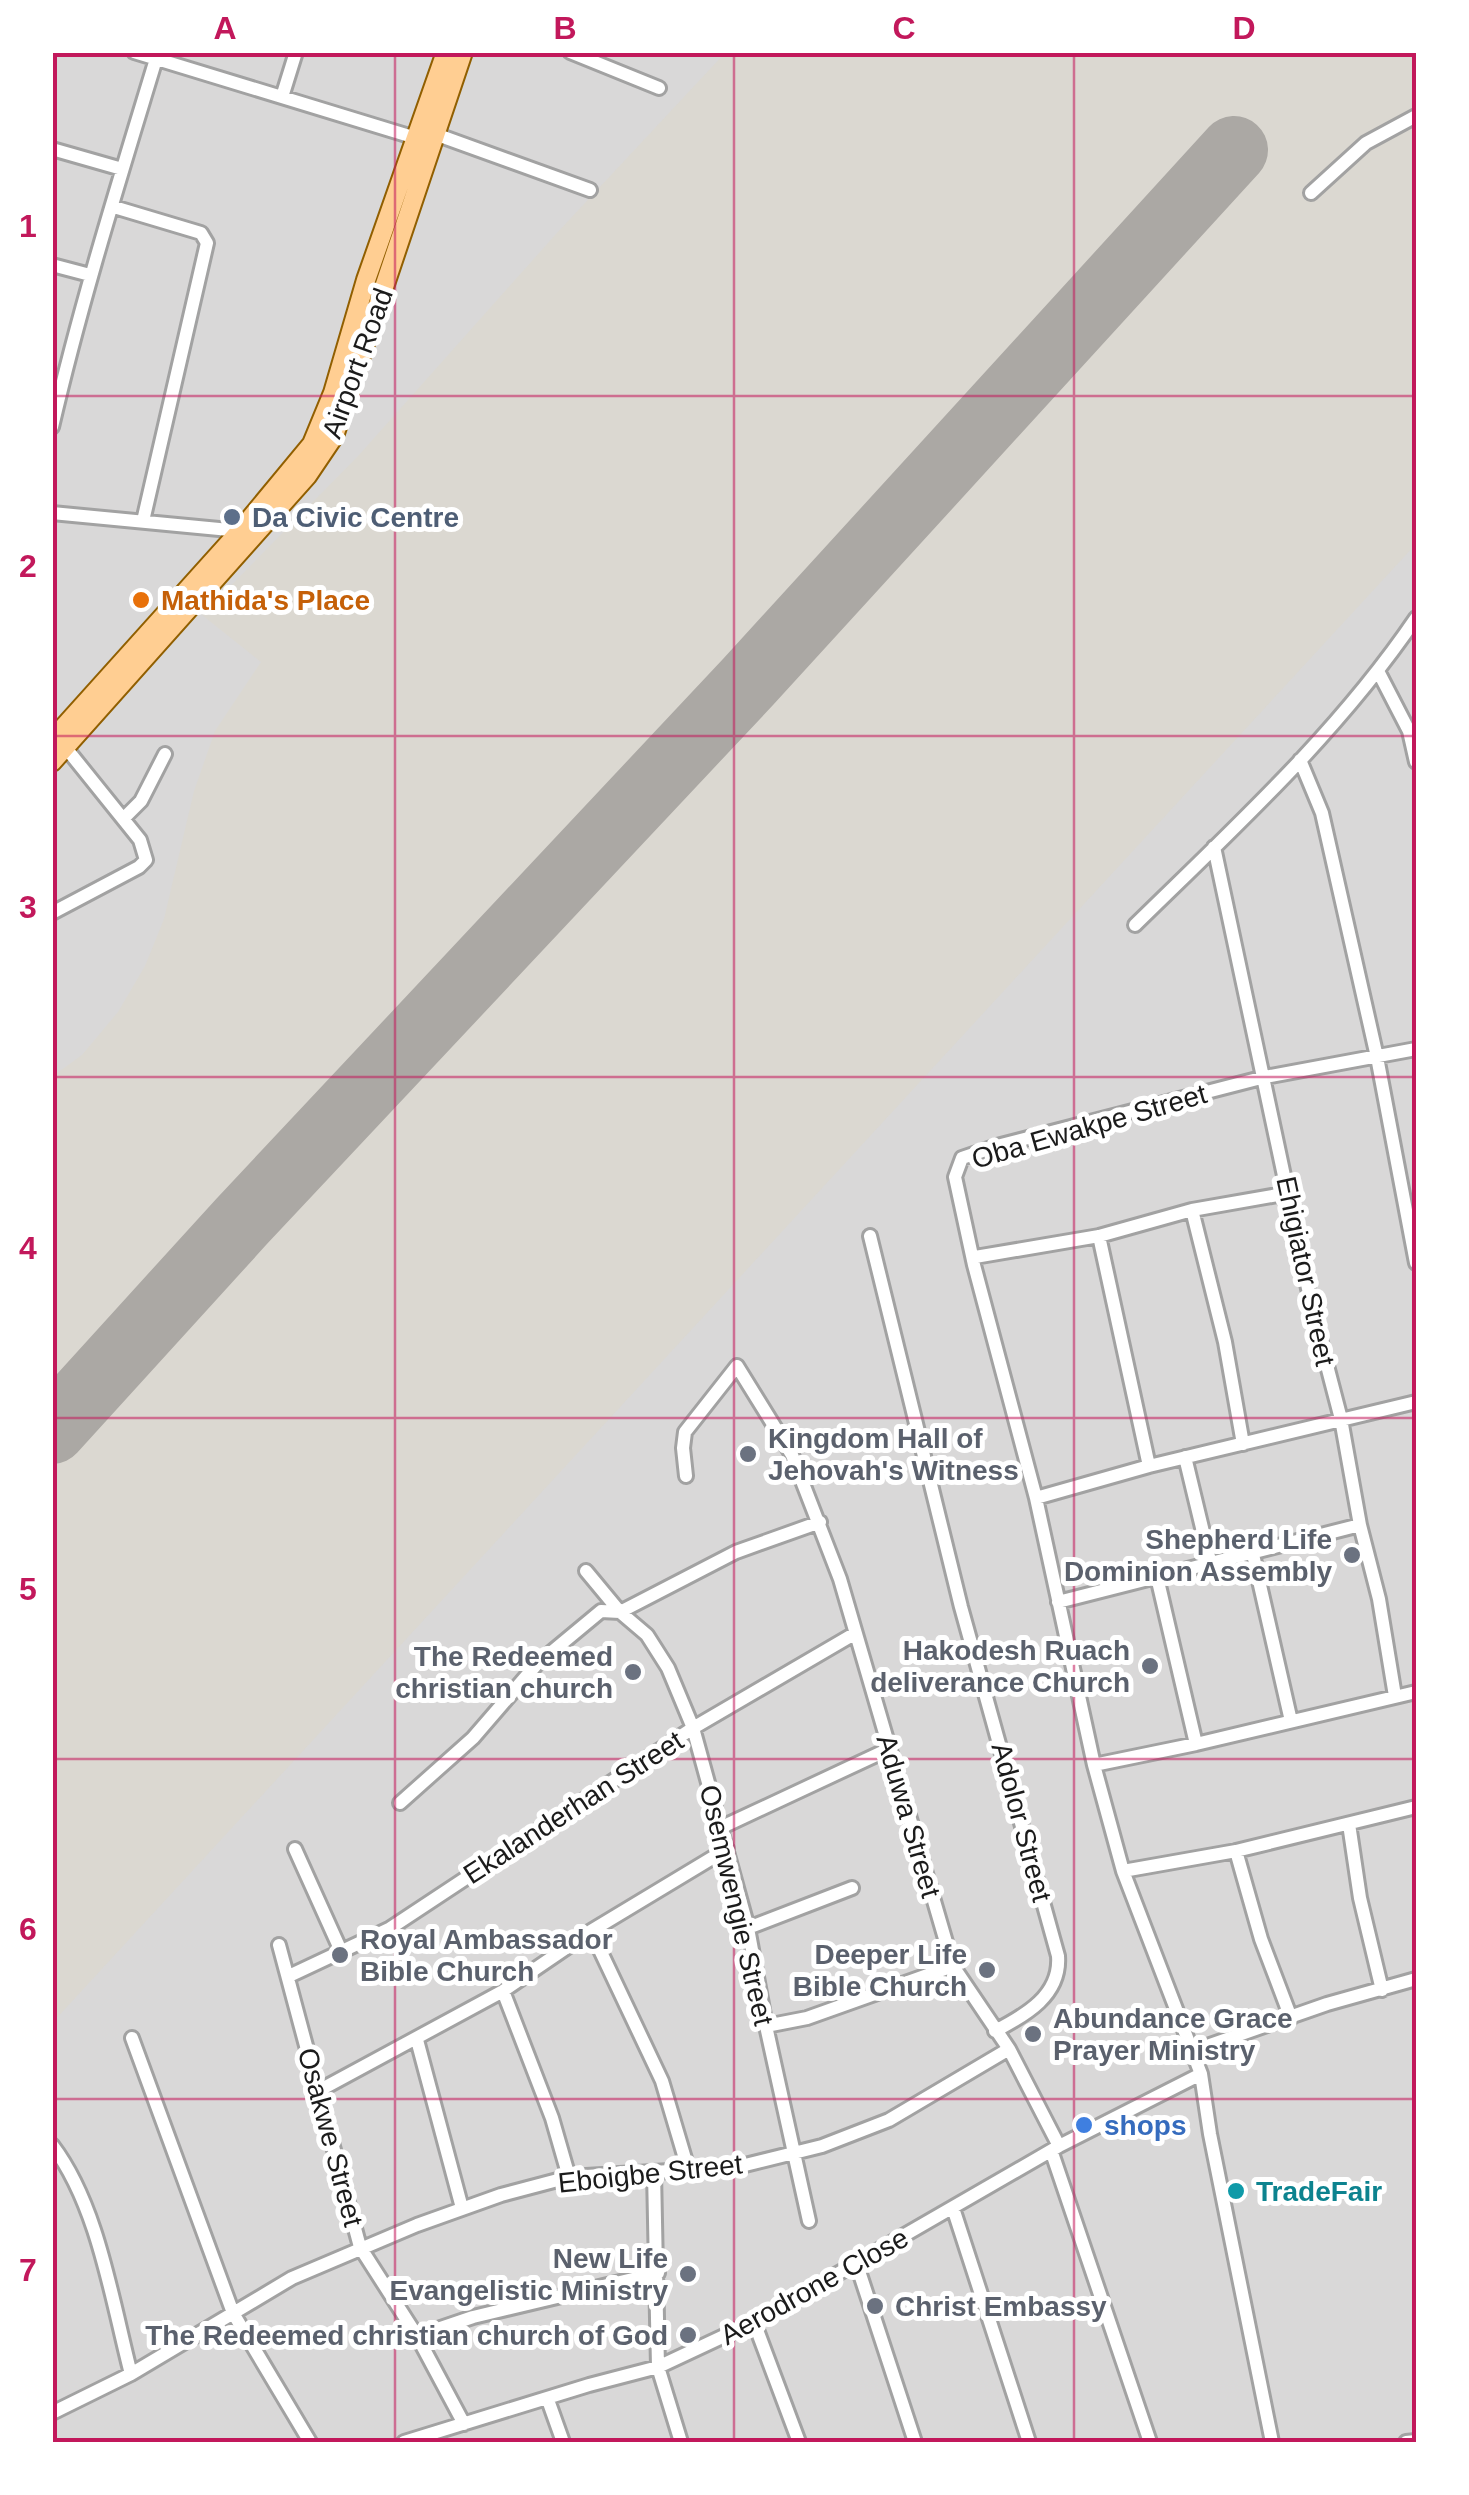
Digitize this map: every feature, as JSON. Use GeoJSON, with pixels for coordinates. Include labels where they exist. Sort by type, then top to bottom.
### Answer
{"type":"FeatureCollection","features":[{"type":"Feature","properties":{"kind":"main road","name":"Airport Road"},"geometry":{"type":"LineString","coordinates":[[111,687],[299,462],[322,423],[366,280],[446,52]]}},
{"type":"Feature","properties":{"kind":"main road","name":"Airport Road"},"geometry":{"type":"LineString","coordinates":[[52,762],[59,744],[307,476],[334,436],[463,52]]}},
{"type":"Feature","properties":{"kind":"street"},"geometry":{"type":"LineString","coordinates":[[134,52],[416,138]]}},
{"type":"Feature","properties":{"kind":"street"},"geometry":{"type":"LineString","coordinates":[[198,70],[202,52]]}},
{"type":"Feature","properties":{"kind":"street"},"geometry":{"type":"LineString","coordinates":[[282,97],[296,52]]}},
{"type":"Feature","properties":{"kind":"street"},"geometry":{"type":"LineString","coordinates":[[570,52],[659,88]]}},
{"type":"Feature","properties":{"kind":"street"},"geometry":{"type":"LineString","coordinates":[[52,427],[56,398],[90,275],[114,207],[156,59]]}},
{"type":"Feature","properties":{"kind":"street"},"geometry":{"type":"LineString","coordinates":[[1310,193],[1366,143],[1416,116]]}},
{"type":"Feature","properties":{"kind":"street"},"geometry":{"type":"LineString","coordinates":[[436,134],[590,190]]}},
{"type":"Feature","properties":{"kind":"street"},"geometry":{"type":"LineString","coordinates":[[52,149],[122,169]]}},
{"type":"Feature","properties":{"kind":"street"},"geometry":{"type":"LineString","coordinates":[[114,207],[201,234],[207,243],[143,521]]}},
{"type":"Feature","properties":{"kind":"street"},"geometry":{"type":"LineString","coordinates":[[52,265],[90,275]]}},
{"type":"Feature","properties":{"kind":"street"},"geometry":{"type":"LineString","coordinates":[[52,513],[240,532]]}},
{"type":"Feature","properties":{"kind":"street"},"geometry":{"type":"LineString","coordinates":[[1135,925],[1300,760],[1379,673],[1414,627]]}},
{"type":"Feature","properties":{"kind":"street"},"geometry":{"type":"LineString","coordinates":[[1379,673],[1410,731],[1416,762]]}},
{"type":"Feature","properties":{"kind":"street"},"geometry":{"type":"LineString","coordinates":[[52,912],[146,860],[144,847],[123,819],[59,744]]}},
{"type":"Feature","properties":{"kind":"street"},"geometry":{"type":"LineString","coordinates":[[123,819],[141,801],[165,754]]}},
{"type":"Feature","properties":{"kind":"street"},"geometry":{"type":"LineString","coordinates":[[1300,760],[1322,813],[1377,1057],[1416,1263]]}},
{"type":"Feature","properties":{"kind":"street","name":"Ehigiator Street"},"geometry":{"type":"LineString","coordinates":[[1214,847],[1379,1599],[1395,1696]]}},
{"type":"Feature","properties":{"kind":"street"},"geometry":{"type":"LineString","coordinates":[[1265,1078],[1416,1049]]}},
{"type":"Feature","properties":{"kind":"street","name":"Oba Ewakpe Street"},"geometry":{"type":"LineString","coordinates":[[1265,1078],[997,1146],[962,1158],[954,1178],[1036,1498],[1094,1765],[1123,1870],[1201,2074],[1272,2442]]}},
{"type":"Feature","properties":{"kind":"street"},"geometry":{"type":"LineString","coordinates":[[974,1257],[1099,1236],[1192,1210],[1289,1192]]}},
{"type":"Feature","properties":{"kind":"street"},"geometry":{"type":"LineString","coordinates":[[1192,1210],[1225,1342],[1242,1444]]}},
{"type":"Feature","properties":{"kind":"street","name":"Adolor Street"},"geometry":{"type":"LineString","coordinates":[[870,1236],[962,1607],[1058,1956],[1060,1971],[1050,1992],[1023,2017],[995,2031]]}},
{"type":"Feature","properties":{"kind":"street"},"geometry":{"type":"LineString","coordinates":[[1099,1236],[1148,1466]]}},
{"type":"Feature","properties":{"kind":"street","name":"Aduwa Street"},"geometry":{"type":"LineString","coordinates":[[686,1476],[686,1432],[737,1366],[792,1456],[820,1522],[954,1966],[1009,2050],[1055,2150],[1150,2442]]}},
{"type":"Feature","properties":{"kind":"street"},"geometry":{"type":"LineString","coordinates":[[1036,1498],[1148,1466],[1416,1402]]}},
{"type":"Feature","properties":{"kind":"street"},"geometry":{"type":"LineString","coordinates":[[1186,1457],[1210,1560]]}},
{"type":"Feature","properties":{"kind":"street"},"geometry":{"type":"LineString","coordinates":[[400,1803],[473,1738],[536,1665],[601,1611],[620,1612],[736,1552],[820,1522]]}},
{"type":"Feature","properties":{"kind":"street"},"geometry":{"type":"LineString","coordinates":[[1058,1602],[1210,1560],[1360,1525]]}},
{"type":"Feature","properties":{"kind":"street"},"geometry":{"type":"LineString","coordinates":[[1252,1550],[1291,1721]]}},
{"type":"Feature","properties":{"kind":"street","name":"Osemwengie Street"},"geometry":{"type":"LineString","coordinates":[[586,1571],[620,1612],[647,1635],[668,1668],[693,1728],[748,1928],[809,2220]]}},
{"type":"Feature","properties":{"kind":"street"},"geometry":{"type":"LineString","coordinates":[[1158,1577],[1196,1744]]}},
{"type":"Feature","properties":{"kind":"street","name":"Ekalanderhan Street"},"geometry":{"type":"LineString","coordinates":[[289,1976],[389,1929],[693,1728],[854,1634]]}},
{"type":"Feature","properties":{"kind":"street"},"geometry":{"type":"LineString","coordinates":[[1094,1765],[1416,1692]]}},
{"type":"Feature","properties":{"kind":"street"},"geometry":{"type":"LineString","coordinates":[[722,1827],[890,1748]]}},
{"type":"Feature","properties":{"kind":"street"},"geometry":{"type":"LineString","coordinates":[[1123,1870],[1236,1851],[1416,1807]]}},
{"type":"Feature","properties":{"kind":"street"},"geometry":{"type":"LineString","coordinates":[[1349,1824],[1360,1898],[1382,1990]]}},
{"type":"Feature","properties":{"kind":"street"},"geometry":{"type":"LineString","coordinates":[[295,1849],[341,1951]]}},
{"type":"Feature","properties":{"kind":"street"},"geometry":{"type":"LineString","coordinates":[[320,2090],[503,1991],[591,1931],[727,1849]]}},
{"type":"Feature","properties":{"kind":"street"},"geometry":{"type":"LineString","coordinates":[[1236,1851],[1261,1939],[1291,2018]]}},
{"type":"Feature","properties":{"kind":"street"},"geometry":{"type":"LineString","coordinates":[[748,1928],[852,1888]]}},
{"type":"Feature","properties":{"kind":"street"},"geometry":{"type":"LineString","coordinates":[[591,1931],[662,2081],[689,2172]]}},
{"type":"Feature","properties":{"kind":"street","name":"Osakwe Street"},"geometry":{"type":"LineString","coordinates":[[279,1946],[360,2247],[417,2336],[464,2424]]}},
{"type":"Feature","properties":{"kind":"street"},"geometry":{"type":"LineString","coordinates":[[766,2026],[807,2018],[954,1966]]}},
{"type":"Feature","properties":{"kind":"street"},"geometry":{"type":"LineString","coordinates":[[1190,2052],[1416,1979]]}},
{"type":"Feature","properties":{"kind":"street"},"geometry":{"type":"LineString","coordinates":[[503,1991],[552,2118],[569,2177]]}},
{"type":"Feature","properties":{"kind":"street"},"geometry":{"type":"LineString","coordinates":[[132,2038],[233,2313],[310,2442]]}},
{"type":"Feature","properties":{"kind":"street"},"geometry":{"type":"LineString","coordinates":[[416,2040],[462,2208]]}},
{"type":"Feature","properties":{"kind":"street","name":"Eboigbe Street"},"geometry":{"type":"LineString","coordinates":[[52,2413],[131,2374],[292,2278],[462,2208],[569,2177],[737,2168],[793,2154],[889,2120],[1009,2050]]}},
{"type":"Feature","properties":{"kind":"street","name":"Aerodrone Close"},"geometry":{"type":"LineString","coordinates":[[404,2442],[588,2385],[658,2368],[754,2322],[1055,2150],[1201,2074]]}},
{"type":"Feature","properties":{"kind":"street"},"geometry":{"type":"LineString","coordinates":[[52,2145],[70,2168],[92,2228],[131,2374]]}},
{"type":"Feature","properties":{"kind":"street"},"geometry":{"type":"LineString","coordinates":[[654,2172],[658,2368],[680,2442]]}},
{"type":"Feature","properties":{"kind":"street"},"geometry":{"type":"LineString","coordinates":[[953,2208],[1029,2442]]}},
{"type":"Feature","properties":{"kind":"street"},"geometry":{"type":"LineString","coordinates":[[857,2265],[915,2442]]}},
{"type":"Feature","properties":{"kind":"street"},"geometry":{"type":"LineString","coordinates":[[417,2336],[474,2317],[658,2273]]}},
{"type":"Feature","properties":{"kind":"street"},"geometry":{"type":"LineString","coordinates":[[754,2322],[800,2442]]}},
{"type":"Feature","properties":{"kind":"street"},"geometry":{"type":"LineString","coordinates":[[548,2400],[563,2442]]}},
{"type":"Feature","properties":{"kind":"street"},"geometry":{"type":"LineString","coordinates":[[1406,2442],[1416,2441]]}},
{"type":"Feature","properties":{"kind":"shaded area"},"geometry":{"type":"Polygon","coordinates":[[[53,53],[1416,53],[1416,2442],[53,2442],[53,53]]]}},
{"type":"Feature","properties":{"kind":"shaded area"},"geometry":{"type":"Polygon","coordinates":[[[725,53],[1416,53],[1416,544],[53,2022],[53,1076],[82,1055],[118,1012],[145,966],[164,919],[194,791],[215,731],[261,662],[202,615],[359,455],[556,234],[725,53]]]}},
{"type":"Feature","properties":{"kind":"runway"},"geometry":{"type":"LineString","coordinates":[[52,1430],[242,1221],[748,682],[1234,150]]}},
{"type":"Feature","properties":{"kind":"place","name":"Da Civic Centre"},"geometry":{"type":"Point","coordinates":[232,517]}},
{"type":"Feature","properties":{"kind":"place","name":"Mathida's Place"},"geometry":{"type":"Point","coordinates":[141,600]}},
{"type":"Feature","properties":{"kind":"place","name":"Kingdom Hall of Jehovah's Witness"},"geometry":{"type":"Point","coordinates":[748,1454]}},
{"type":"Feature","properties":{"kind":"place","name":"Shepherd Life Dominion Assembly"},"geometry":{"type":"Point","coordinates":[1352,1555]}},
{"type":"Feature","properties":{"kind":"place","name":"Hakodesh Ruach deliverance Church"},"geometry":{"type":"Point","coordinates":[1150,1666]}},
{"type":"Feature","properties":{"kind":"place","name":"The Redeemed christian church"},"geometry":{"type":"Point","coordinates":[633,1672]}},
{"type":"Feature","properties":{"kind":"place","name":"Royal Ambassador Bible Church"},"geometry":{"type":"Point","coordinates":[340,1955]}},
{"type":"Feature","properties":{"kind":"place","name":"Deeper Life Bible Church"},"geometry":{"type":"Point","coordinates":[987,1970]}},
{"type":"Feature","properties":{"kind":"place","name":"Abundance Grace Prayer Ministry"},"geometry":{"type":"Point","coordinates":[1033,2034]}},
{"type":"Feature","properties":{"kind":"place","name":"shops"},"geometry":{"type":"Point","coordinates":[1084,2125]}},
{"type":"Feature","properties":{"kind":"place","name":"TradeFair"},"geometry":{"type":"Point","coordinates":[1236,2191]}},
{"type":"Feature","properties":{"kind":"place","name":"New Life Evangelistic Ministry"},"geometry":{"type":"Point","coordinates":[688,2274]}},
{"type":"Feature","properties":{"kind":"place","name":"Christ Embassy"},"geometry":{"type":"Point","coordinates":[875,2306]}},
{"type":"Feature","properties":{"kind":"place","name":"The Redeemed christian church of God"},"geometry":{"type":"Point","coordinates":[688,2335]}}]}
